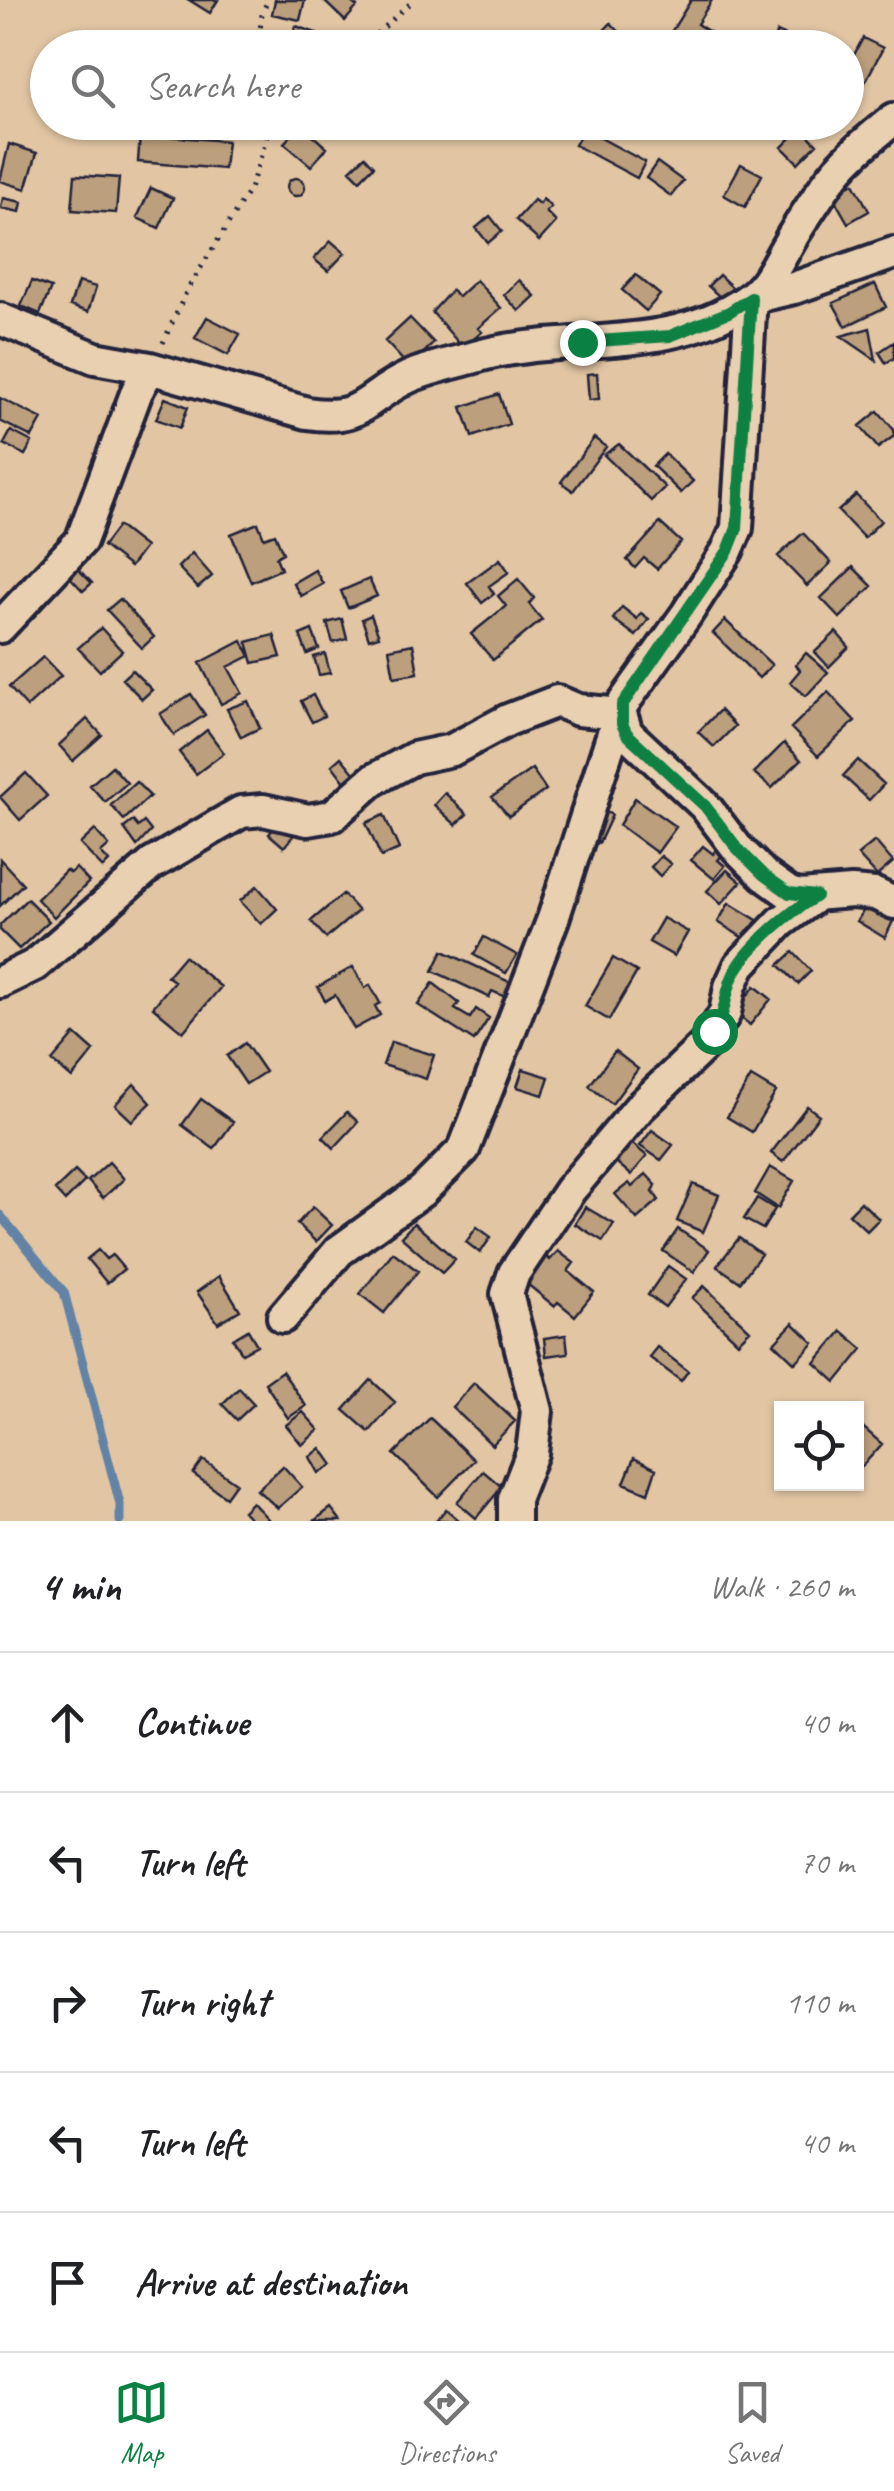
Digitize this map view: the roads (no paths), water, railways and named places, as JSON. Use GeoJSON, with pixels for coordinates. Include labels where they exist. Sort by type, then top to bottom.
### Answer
{"type":"FeatureCollection","features":[{"type":"Feature","properties":{"kind":"street"},"geometry":{"type":"LineString","coordinates":[[0,319],[95,358],[150,368],[307,413],[334,417],[355,412],[408,377],[481,355],[670,336],[729,312],[751,298],[779,266],[785,249],[838,170],[894,120]]}},
{"type":"Feature","properties":{"kind":"street"},"geometry":{"type":"LineString","coordinates":[[751,298],[794,288],[894,253]]}},
{"type":"Feature","properties":{"kind":"street"},"geometry":{"type":"LineString","coordinates":[[751,298],[737,528],[728,551],[622,705],[622,714],[627,734],[705,806],[764,875],[789,893],[816,896],[852,892],[875,894],[894,902]]}},
{"type":"Feature","properties":{"kind":"street"},"geometry":{"type":"LineString","coordinates":[[0,627],[81,541],[137,391],[150,368]]}},
{"type":"Feature","properties":{"kind":"street"},"geometry":{"type":"LineString","coordinates":[[0,982],[49,954],[152,864],[240,812],[263,810],[308,820],[332,816],[373,780],[414,758],[452,750],[508,720],[557,700],[578,710],[622,714]]}},
{"type":"Feature","properties":{"kind":"street"},"geometry":{"type":"LineString","coordinates":[[282,1317],[340,1251],[422,1190],[464,1148],[553,919],[622,714]]}},
{"type":"Feature","properties":{"kind":"street"},"geometry":{"type":"LineString","coordinates":[[514,1521],[514,1499],[532,1453],[537,1411],[506,1294],[514,1273],[570,1190],[628,1120],[708,1043],[725,1013],[740,964],[781,922],[816,896]]}},
{"type":"Feature","properties":{"kind":"waterway"},"geometry":{"type":"LineString","coordinates":[[0,1215],[64,1292],[120,1504],[120,1521]]}}]}
